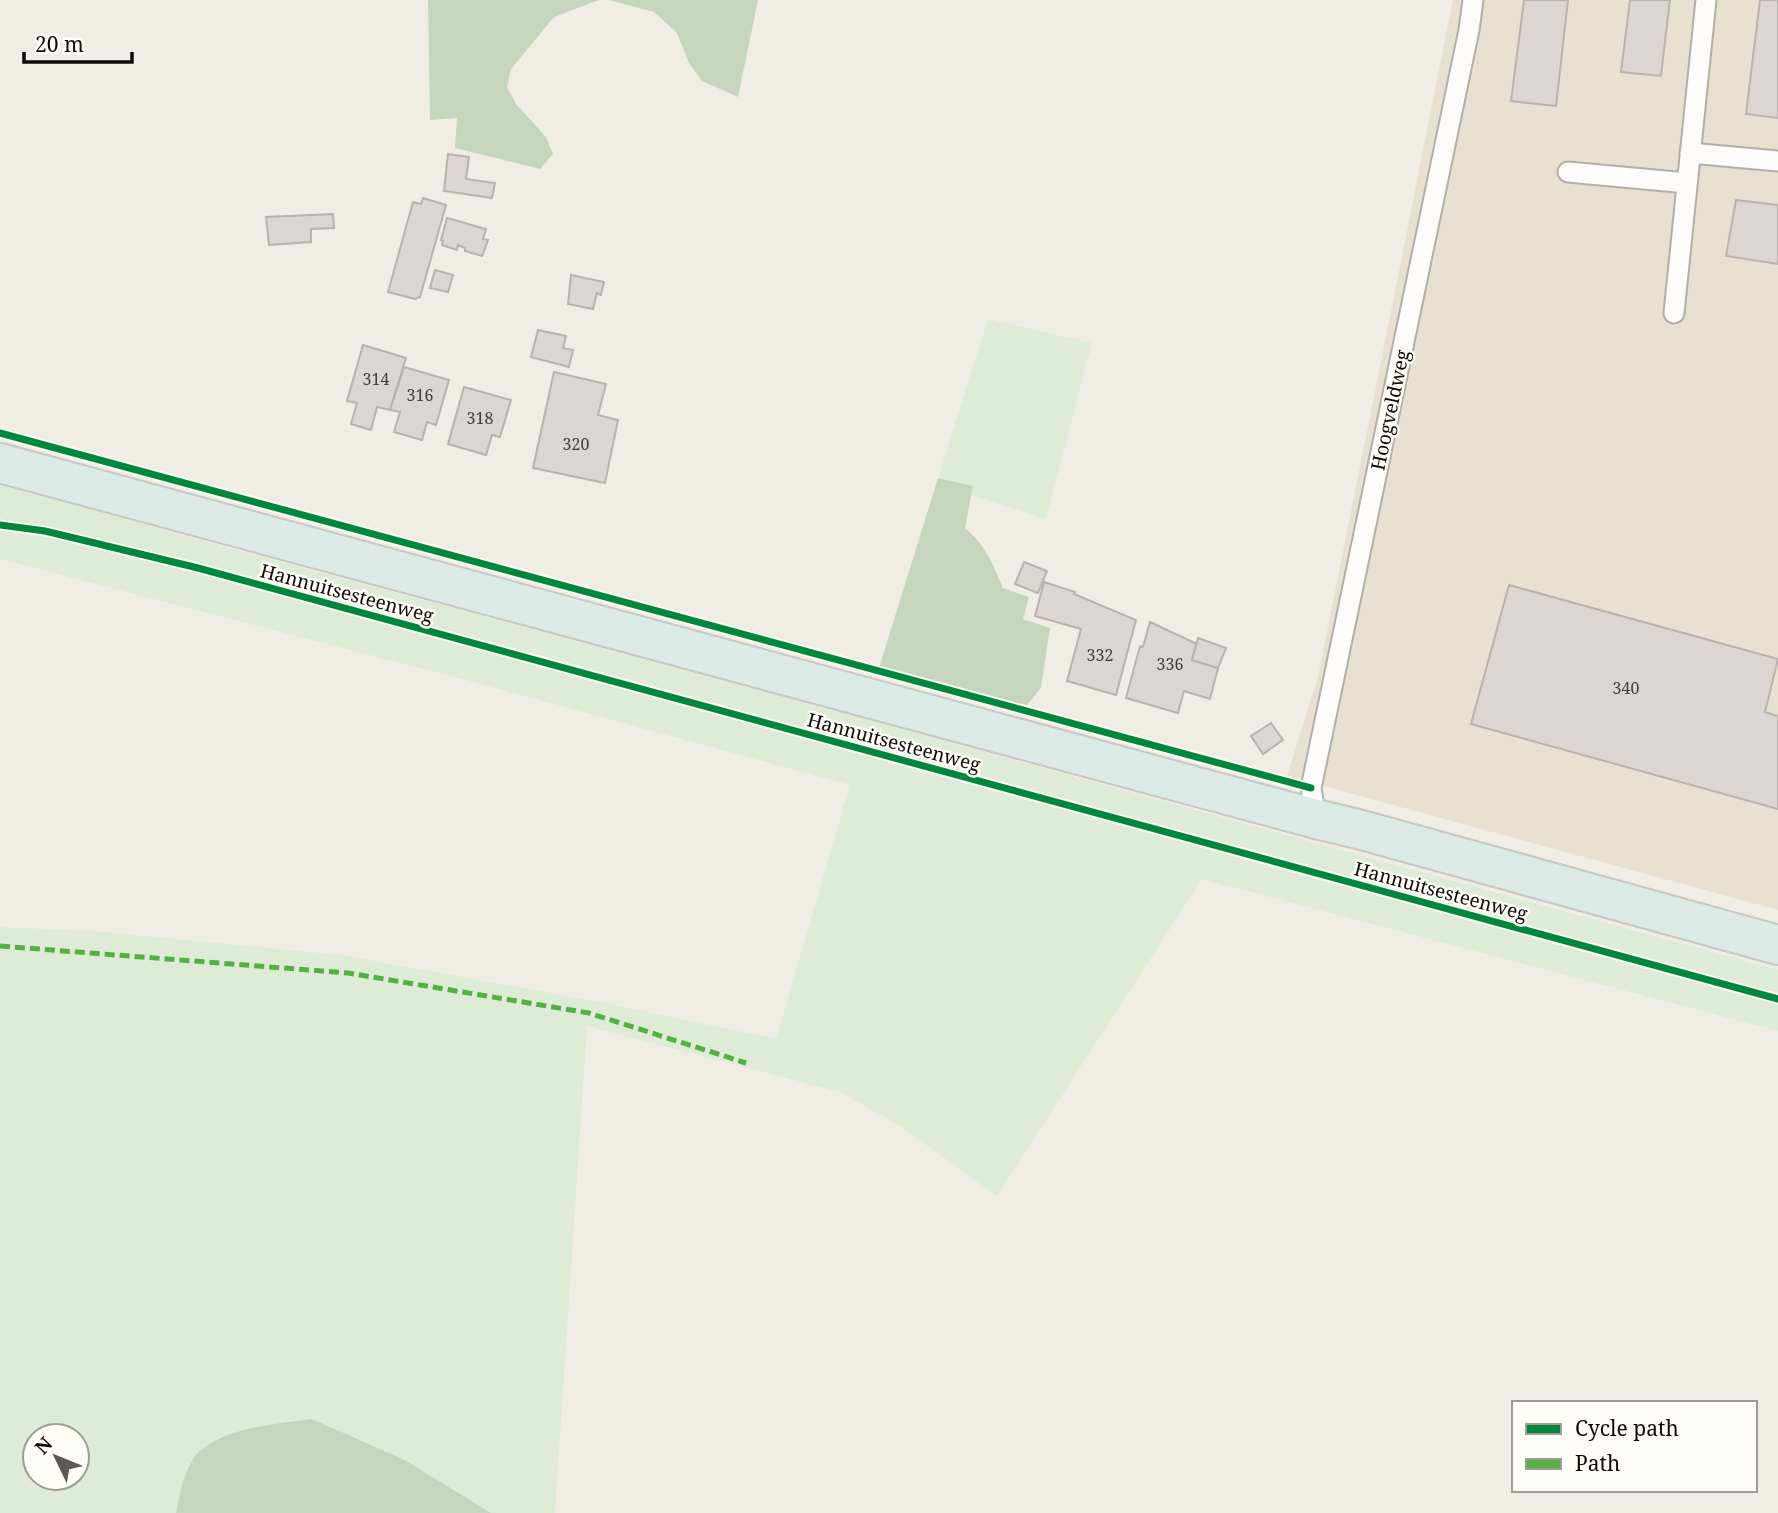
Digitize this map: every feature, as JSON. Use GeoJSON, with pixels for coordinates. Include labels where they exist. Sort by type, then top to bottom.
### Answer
{"type":"FeatureCollection","features":[{"type":"Feature","properties":{"kind":"main road","name":"Hannuitsesteenweg"},"geometry":{"type":"LineString","coordinates":[[0,463],[1778,945]]}},
{"type":"Feature","properties":{"kind":"lane","name":"Hoogveldweg"},"geometry":{"type":"LineString","coordinates":[[1316,819],[1311,788],[1469,30],[1473,0]]}},
{"type":"Feature","properties":{"kind":"lane"},"geometry":{"type":"LineString","coordinates":[[1674,313],[1706,0]]}},
{"type":"Feature","properties":{"kind":"lane"},"geometry":{"type":"LineString","coordinates":[[1690,153],[1778,161]]}},
{"type":"Feature","properties":{"kind":"lane"},"geometry":{"type":"LineString","coordinates":[[1568,173],[1687,183]]}},
{"type":"Feature","properties":{"kind":"shaded area"},"geometry":{"type":"Polygon","coordinates":[[[1453,0],[1778,0],[1778,910],[1287,776],[1318,677],[1453,0]]]}},
{"type":"Feature","properties":{"kind":"green space"},"geometry":{"type":"Polygon","coordinates":[[[428,0],[599,0],[554,17],[511,69],[507,87],[516,104],[546,137],[553,154],[540,169],[455,148],[457,118],[430,120],[428,0]]]}},
{"type":"Feature","properties":{"kind":"green space"},"geometry":{"type":"Polygon","coordinates":[[[609,0],[758,0],[738,97],[702,81],[689,63],[677,33],[654,12],[609,0]]]}},
{"type":"Feature","properties":{"kind":"green space"},"geometry":{"type":"Polygon","coordinates":[[[988,319],[1092,343],[1046,519],[971,495],[973,486],[938,478],[988,319]]]}},
{"type":"Feature","properties":{"kind":"green space"},"geometry":{"type":"Polygon","coordinates":[[[938,478],[973,486],[965,528],[983,548],[1003,588],[1029,597],[1023,619],[1050,628],[1041,688],[1023,710],[878,671],[938,478]]]}},
{"type":"Feature","properties":{"kind":"green space"},"geometry":{"type":"Polygon","coordinates":[[[0,481],[181,535],[832,710],[1778,970],[1778,1031],[1202,879],[997,1196],[900,1126],[840,1092],[587,1026],[555,1513],[491,1513],[405,1460],[312,1419],[252,1428],[212,1440],[192,1460],[176,1513],[0,1513],[0,927],[93,931],[341,955],[595,1001],[776,1039],[850,785],[470,681],[0,559],[0,481]]]}},
{"type":"Feature","properties":{"kind":"green space"},"geometry":{"type":"Polygon","coordinates":[[[312,1419],[405,1460],[491,1513],[176,1513],[186,1473],[192,1461],[214,1441],[246,1430],[312,1419]]]}},
{"type":"Feature","properties":{"kind":"building"},"geometry":{"type":"Polygon","coordinates":[[[1524,0],[1568,0],[1556,106],[1511,101],[1524,0]]]}},
{"type":"Feature","properties":{"kind":"building"},"geometry":{"type":"Polygon","coordinates":[[[1630,0],[1670,0],[1661,76],[1621,72],[1630,0]]]}},
{"type":"Feature","properties":{"kind":"building"},"geometry":{"type":"Polygon","coordinates":[[[1760,0],[1778,0],[1778,118],[1746,114],[1760,0]]]}},
{"type":"Feature","properties":{"kind":"building"},"geometry":{"type":"Polygon","coordinates":[[[448,154],[469,157],[466,179],[495,183],[492,198],[444,191],[448,154]]]}},
{"type":"Feature","properties":{"kind":"building"},"geometry":{"type":"Polygon","coordinates":[[[423,198],[446,205],[420,297],[415,299],[388,292],[413,202],[421,204],[423,198]]]}},
{"type":"Feature","properties":{"kind":"building"},"geometry":{"type":"Polygon","coordinates":[[[1736,200],[1778,205],[1778,264],[1726,256],[1736,200]]]}},
{"type":"Feature","properties":{"kind":"building"},"geometry":{"type":"Polygon","coordinates":[[[333,214],[334,228],[311,229],[311,242],[269,245],[266,217],[333,214]]]}},
{"type":"Feature","properties":{"kind":"building"},"geometry":{"type":"Polygon","coordinates":[[[447,218],[486,229],[483,239],[488,240],[482,256],[465,251],[465,248],[458,245],[457,250],[442,245],[447,218]]]}},
{"type":"Feature","properties":{"kind":"building"},"geometry":{"type":"Polygon","coordinates":[[[435,270],[453,275],[448,292],[430,288],[435,270]]]}},
{"type":"Feature","properties":{"kind":"building"},"geometry":{"type":"Polygon","coordinates":[[[571,275],[604,282],[601,295],[597,293],[593,309],[568,304],[571,275]]]}},
{"type":"Feature","properties":{"kind":"building"},"geometry":{"type":"Polygon","coordinates":[[[538,330],[566,336],[563,348],[573,350],[569,367],[531,357],[538,330]]]}},
{"type":"Feature","properties":{"kind":"building"},"geometry":{"type":"Polygon","coordinates":[[[363,345],[406,358],[390,410],[377,407],[371,430],[351,424],[357,403],[347,401],[363,345]]]}},
{"type":"Feature","properties":{"kind":"building"},"geometry":{"type":"Polygon","coordinates":[[[404,367],[449,380],[436,425],[427,422],[422,440],[394,432],[400,412],[390,410],[404,367]]]}},
{"type":"Feature","properties":{"kind":"building"},"geometry":{"type":"Polygon","coordinates":[[[554,372],[606,384],[598,415],[618,420],[605,483],[533,468],[554,372]]]}},
{"type":"Feature","properties":{"kind":"building"},"geometry":{"type":"Polygon","coordinates":[[[464,387],[511,400],[500,437],[492,435],[486,455],[448,444],[464,387]]]}},
{"type":"Feature","properties":{"kind":"building"},"geometry":{"type":"Polygon","coordinates":[[[1024,562],[1047,571],[1038,593],[1015,584],[1024,562]]]}},
{"type":"Feature","properties":{"kind":"building"},"geometry":{"type":"Polygon","coordinates":[[[1044,582],[1075,592],[1074,594],[1136,620],[1116,695],[1067,681],[1081,629],[1035,616],[1044,582]]]}},
{"type":"Feature","properties":{"kind":"building"},"geometry":{"type":"Polygon","coordinates":[[[1509,585],[1778,659],[1765,712],[1778,716],[1778,809],[1471,724],[1509,585]]]}},
{"type":"Feature","properties":{"kind":"building"},"geometry":{"type":"Polygon","coordinates":[[[1150,622],[1197,644],[1192,660],[1218,668],[1210,699],[1184,691],[1178,713],[1126,698],[1140,646],[1143,647],[1150,622]]]}},
{"type":"Feature","properties":{"kind":"building"},"geometry":{"type":"Polygon","coordinates":[[[1198,638],[1226,648],[1218,668],[1192,660],[1198,638]]]}},
{"type":"Feature","properties":{"kind":"building"},"geometry":{"type":"Polygon","coordinates":[[[1271,723],[1283,740],[1263,754],[1251,736],[1271,723]]]}},
{"type":"Feature","properties":{"kind":"marked path"},"geometry":{"type":"LineString","coordinates":[[0,946],[348,973],[589,1013],[746,1063]]}},
{"type":"Feature","properties":{"kind":"cycle path"},"geometry":{"type":"LineString","coordinates":[[0,433],[1311,788]]}},
{"type":"Feature","properties":{"kind":"cycle path"},"geometry":{"type":"LineString","coordinates":[[0,525],[45,531],[198,568],[1778,999]]}}]}
